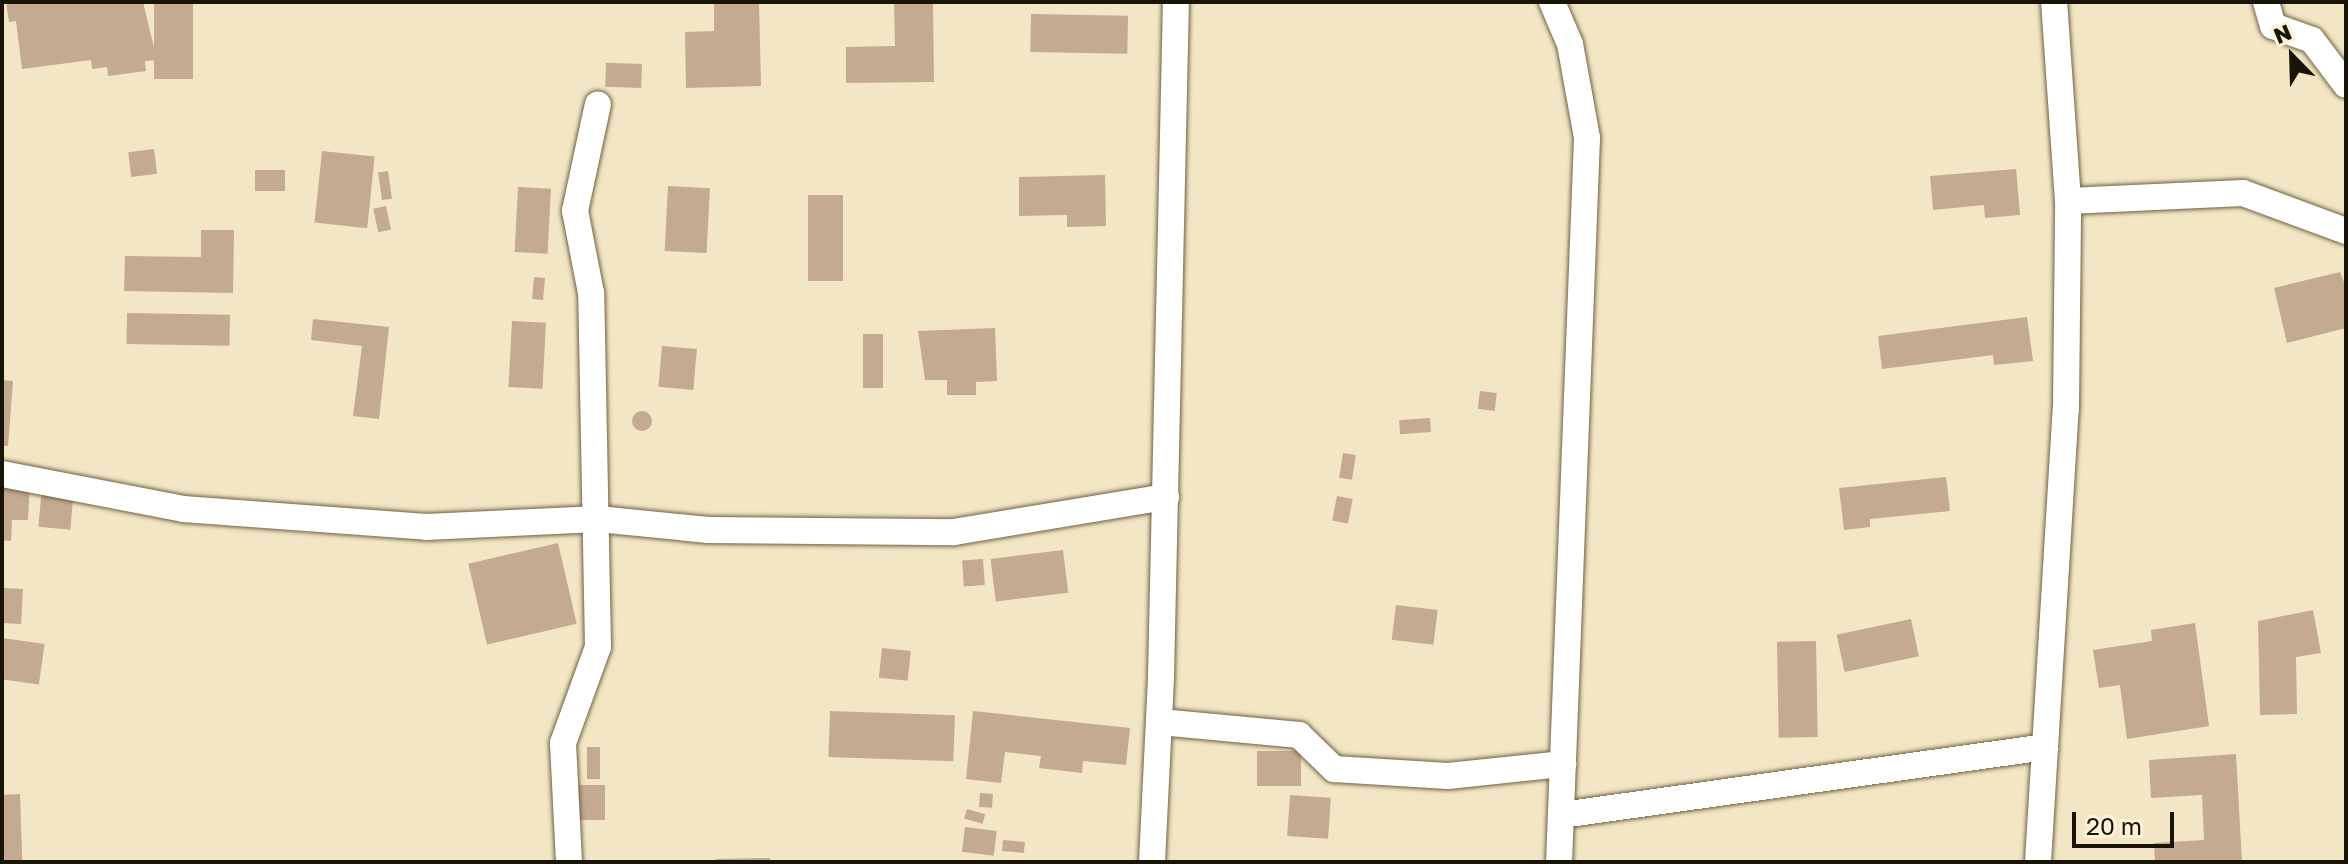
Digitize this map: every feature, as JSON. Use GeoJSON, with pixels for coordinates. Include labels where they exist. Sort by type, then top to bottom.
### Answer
{"type":"FeatureCollection","features":[{"type":"Feature","properties":{"kind":"street"},"geometry":{"type":"LineString","coordinates":[[1152,862],[1160,722],[1176,2]]}},
{"type":"Feature","properties":{"kind":"street"},"geometry":{"type":"LineString","coordinates":[[1552,2],[1570,44],[1587,138],[1559,862]]}},
{"type":"Feature","properties":{"kind":"street"},"geometry":{"type":"LineString","coordinates":[[2038,862],[2064,503],[2068,201],[2054,2]]}},
{"type":"Feature","properties":{"kind":"street"},"geometry":{"type":"LineString","coordinates":[[2266,2],[2273,26],[2312,40],[2346,85]]}},
{"type":"Feature","properties":{"kind":"street"},"geometry":{"type":"LineString","coordinates":[[569,862],[563,743],[598,647],[598,519],[591,293],[575,211],[598,104]]}},
{"type":"Feature","properties":{"kind":"street"},"geometry":{"type":"LineString","coordinates":[[2068,201],[2243,193],[2346,231]]}},
{"type":"Feature","properties":{"kind":"street"},"geometry":{"type":"LineString","coordinates":[[2,474],[183,509],[426,527],[598,519],[708,530],[954,532],[1166,497]]}},
{"type":"Feature","properties":{"kind":"street"},"geometry":{"type":"LineString","coordinates":[[1160,722],[1299,735],[1334,769],[1448,776],[1563,764]]}},
{"type":"Feature","properties":{"kind":"street"},"geometry":{"type":"LineString","coordinates":[[1562,815],[2045,747]]}},
{"type":"Feature","properties":{"kind":"building"},"geometry":{"type":"Polygon","coordinates":[[[6,2],[143,2],[157,60],[145,61],[146,71],[108,76],[107,67],[92,69],[91,60],[22,69],[16,21],[9,22],[6,2]]]}},
{"type":"Feature","properties":{"kind":"building"},"geometry":{"type":"Polygon","coordinates":[[[154,2],[193,2],[193,79],[154,79],[154,2]]]}},
{"type":"Feature","properties":{"kind":"building"},"geometry":{"type":"Polygon","coordinates":[[[714,2],[759,2],[761,86],[686,88],[685,32],[714,31],[714,2]]]}},
{"type":"Feature","properties":{"kind":"building"},"geometry":{"type":"Polygon","coordinates":[[[894,2],[933,2],[934,82],[846,83],[846,47],[895,46],[894,2]]]}},
{"type":"Feature","properties":{"kind":"building"},"geometry":{"type":"Polygon","coordinates":[[[1031,14],[1128,16],[1127,54],[1030,52],[1031,14]]]}},
{"type":"Feature","properties":{"kind":"building"},"geometry":{"type":"Polygon","coordinates":[[[606,63],[642,64],[641,88],[605,87],[606,63]]]}},
{"type":"Feature","properties":{"kind":"building"},"geometry":{"type":"Polygon","coordinates":[[[154,149],[157,174],[131,177],[128,152],[154,149]]]}},
{"type":"Feature","properties":{"kind":"building"},"geometry":{"type":"Polygon","coordinates":[[[322,151],[375,157],[367,228],[314,223],[322,151]]]}},
{"type":"Feature","properties":{"kind":"building"},"geometry":{"type":"Polygon","coordinates":[[[2016,169],[2020,215],[1985,218],[1984,205],[1933,210],[1930,176],[2016,169]]]}},
{"type":"Feature","properties":{"kind":"building"},"geometry":{"type":"Polygon","coordinates":[[[255,170],[285,170],[285,191],[255,191],[255,170]]]}},
{"type":"Feature","properties":{"kind":"building"},"geometry":{"type":"Polygon","coordinates":[[[388,171],[392,199],[382,200],[378,172],[388,171]]]}},
{"type":"Feature","properties":{"kind":"building"},"geometry":{"type":"Polygon","coordinates":[[[1105,175],[1106,226],[1067,227],[1067,215],[1019,216],[1019,177],[1105,175]]]}},
{"type":"Feature","properties":{"kind":"building"},"geometry":{"type":"Polygon","coordinates":[[[668,186],[710,188],[707,253],[665,251],[668,186]]]}},
{"type":"Feature","properties":{"kind":"building"},"geometry":{"type":"Polygon","coordinates":[[[518,187],[551,189],[548,254],[515,252],[518,187]]]}},
{"type":"Feature","properties":{"kind":"building"},"geometry":{"type":"Polygon","coordinates":[[[808,195],[843,195],[843,281],[808,281],[808,195]]]}},
{"type":"Feature","properties":{"kind":"building"},"geometry":{"type":"Polygon","coordinates":[[[386,206],[391,229],[378,232],[373,209],[386,206]]]}},
{"type":"Feature","properties":{"kind":"building"},"geometry":{"type":"Polygon","coordinates":[[[201,230],[234,230],[233,293],[124,291],[125,256],[201,257],[201,230]]]}},
{"type":"Feature","properties":{"kind":"building"},"geometry":{"type":"Polygon","coordinates":[[[2340,272],[2346,287],[2346,328],[2287,343],[2274,288],[2340,272]]]}},
{"type":"Feature","properties":{"kind":"building"},"geometry":{"type":"Polygon","coordinates":[[[534,277],[545,278],[543,300],[532,299],[534,277]]]}},
{"type":"Feature","properties":{"kind":"building"},"geometry":{"type":"Polygon","coordinates":[[[127,313],[230,315],[229,346],[126,344],[127,313]]]}},
{"type":"Feature","properties":{"kind":"building"},"geometry":{"type":"Polygon","coordinates":[[[2027,317],[2033,361],[1994,365],[1993,355],[1882,369],[1878,336],[2027,317]]]}},
{"type":"Feature","properties":{"kind":"building"},"geometry":{"type":"Polygon","coordinates":[[[313,319],[389,327],[379,419],[353,416],[362,346],[311,340],[313,319]]]}},
{"type":"Feature","properties":{"kind":"building"},"geometry":{"type":"Polygon","coordinates":[[[512,321],[546,323],[542,389],[509,387],[512,321]]]}},
{"type":"Feature","properties":{"kind":"building"},"geometry":{"type":"Polygon","coordinates":[[[995,328],[997,381],[976,382],[976,395],[947,395],[947,380],[925,380],[918,331],[995,328]]]}},
{"type":"Feature","properties":{"kind":"building"},"geometry":{"type":"Polygon","coordinates":[[[863,334],[883,334],[883,388],[863,388],[863,334]]]}},
{"type":"Feature","properties":{"kind":"building"},"geometry":{"type":"Polygon","coordinates":[[[662,346],[697,349],[693,390],[658,387],[662,346]]]}},
{"type":"Feature","properties":{"kind":"building"},"geometry":{"type":"Polygon","coordinates":[[[2,380],[13,381],[8,446],[2,446],[2,380]]]}},
{"type":"Feature","properties":{"kind":"building"},"geometry":{"type":"Polygon","coordinates":[[[1480,391],[1497,393],[1495,411],[1478,409],[1480,391]]]}},
{"type":"Feature","properties":{"kind":"building"},"geometry":{"type":"Polygon","coordinates":[[[642,411],[649,414],[652,421],[649,428],[642,431],[635,428],[632,421],[635,414],[642,411]]]}},
{"type":"Feature","properties":{"kind":"building"},"geometry":{"type":"Polygon","coordinates":[[[1430,418],[1431,432],[1400,434],[1399,420],[1430,418]]]}},
{"type":"Feature","properties":{"kind":"building"},"geometry":{"type":"Polygon","coordinates":[[[1343,453],[1356,455],[1352,480],[1339,478],[1343,453]]]}},
{"type":"Feature","properties":{"kind":"building"},"geometry":{"type":"Polygon","coordinates":[[[1946,477],[1950,511],[1870,519],[1870,527],[1844,530],[1839,488],[1946,477]]]}},
{"type":"Feature","properties":{"kind":"building"},"geometry":{"type":"Polygon","coordinates":[[[30,481],[28,520],[12,520],[11,541],[2,540],[2,484],[30,481]]]}},
{"type":"Feature","properties":{"kind":"building"},"geometry":{"type":"Polygon","coordinates":[[[42,486],[74,489],[70,530],[38,527],[42,486]]]}},
{"type":"Feature","properties":{"kind":"building"},"geometry":{"type":"Polygon","coordinates":[[[1337,496],[1353,499],[1348,524],[1332,521],[1337,496]]]}},
{"type":"Feature","properties":{"kind":"building"},"geometry":{"type":"Polygon","coordinates":[[[558,543],[577,624],[487,645],[468,564],[558,543]]]}},
{"type":"Feature","properties":{"kind":"building"},"geometry":{"type":"Polygon","coordinates":[[[1063,550],[1068,593],[996,602],[991,559],[1063,550]]]}},
{"type":"Feature","properties":{"kind":"building"},"geometry":{"type":"Polygon","coordinates":[[[983,559],[985,585],[964,586],[962,560],[983,559]]]}},
{"type":"Feature","properties":{"kind":"building"},"geometry":{"type":"Polygon","coordinates":[[[2,588],[23,589],[21,624],[2,623],[2,588]]]}},
{"type":"Feature","properties":{"kind":"building"},"geometry":{"type":"Polygon","coordinates":[[[1396,605],[1438,610],[1433,645],[1392,640],[1396,605]]]}},
{"type":"Feature","properties":{"kind":"building"},"geometry":{"type":"Polygon","coordinates":[[[2313,610],[2321,653],[2296,657],[2297,714],[2260,715],[2258,621],[2313,610]]]}},
{"type":"Feature","properties":{"kind":"building"},"geometry":{"type":"Polygon","coordinates":[[[1911,619],[1919,656],[1845,672],[1837,635],[1911,619]]]}},
{"type":"Feature","properties":{"kind":"building"},"geometry":{"type":"Polygon","coordinates":[[[2195,623],[2209,726],[2127,739],[2120,685],[2099,688],[2093,650],[2152,641],[2151,630],[2195,623]]]}},
{"type":"Feature","properties":{"kind":"building"},"geometry":{"type":"Polygon","coordinates":[[[2,638],[45,644],[39,685],[2,679],[2,638]]]}},
{"type":"Feature","properties":{"kind":"building"},"geometry":{"type":"Polygon","coordinates":[[[1816,641],[1818,737],[1779,738],[1777,642],[1816,641]]]}},
{"type":"Feature","properties":{"kind":"building"},"geometry":{"type":"Polygon","coordinates":[[[882,648],[911,651],[908,681],[879,678],[882,648]]]}},
{"type":"Feature","properties":{"kind":"building"},"geometry":{"type":"Polygon","coordinates":[[[830,711],[955,715],[953,761],[828,757],[830,711]]]}},
{"type":"Feature","properties":{"kind":"building"},"geometry":{"type":"Polygon","coordinates":[[[973,711],[1130,728],[1126,765],[1083,761],[1082,773],[1039,768],[1041,756],[1005,752],[1001,783],[966,779],[973,711]]]}},
{"type":"Feature","properties":{"kind":"building"},"geometry":{"type":"Polygon","coordinates":[[[587,747],[600,747],[600,779],[587,779],[587,747]]]}},
{"type":"Feature","properties":{"kind":"building"},"geometry":{"type":"Polygon","coordinates":[[[1257,751],[1301,751],[1301,786],[1257,786],[1257,751]]]}},
{"type":"Feature","properties":{"kind":"building"},"geometry":{"type":"Polygon","coordinates":[[[2236,754],[2242,862],[2155,862],[2154,843],[2204,840],[2202,795],[2151,798],[2149,760],[2236,754]]]}},
{"type":"Feature","properties":{"kind":"building"},"geometry":{"type":"Polygon","coordinates":[[[572,785],[605,785],[605,820],[572,820],[572,785]]]}},
{"type":"Feature","properties":{"kind":"building"},"geometry":{"type":"Polygon","coordinates":[[[980,793],[993,794],[992,808],[979,807],[980,793]]]}},
{"type":"Feature","properties":{"kind":"building"},"geometry":{"type":"Polygon","coordinates":[[[20,794],[22,861],[4,862],[2,795],[20,794]]]}},
{"type":"Feature","properties":{"kind":"building"},"geometry":{"type":"Polygon","coordinates":[[[1290,795],[1331,798],[1328,839],[1287,836],[1290,795]]]}},
{"type":"Feature","properties":{"kind":"building"},"geometry":{"type":"Polygon","coordinates":[[[967,809],[985,814],[983,824],[964,819],[967,809]]]}},
{"type":"Feature","properties":{"kind":"building"},"geometry":{"type":"Polygon","coordinates":[[[965,827],[997,831],[994,856],[962,852],[965,827]]]}},
{"type":"Feature","properties":{"kind":"building"},"geometry":{"type":"Polygon","coordinates":[[[1003,840],[1025,842],[1024,853],[1002,851],[1003,840]]]}},
{"type":"Feature","properties":{"kind":"building"},"geometry":{"type":"Polygon","coordinates":[[[770,858],[770,862],[716,862],[716,859],[770,858]]]}}]}
